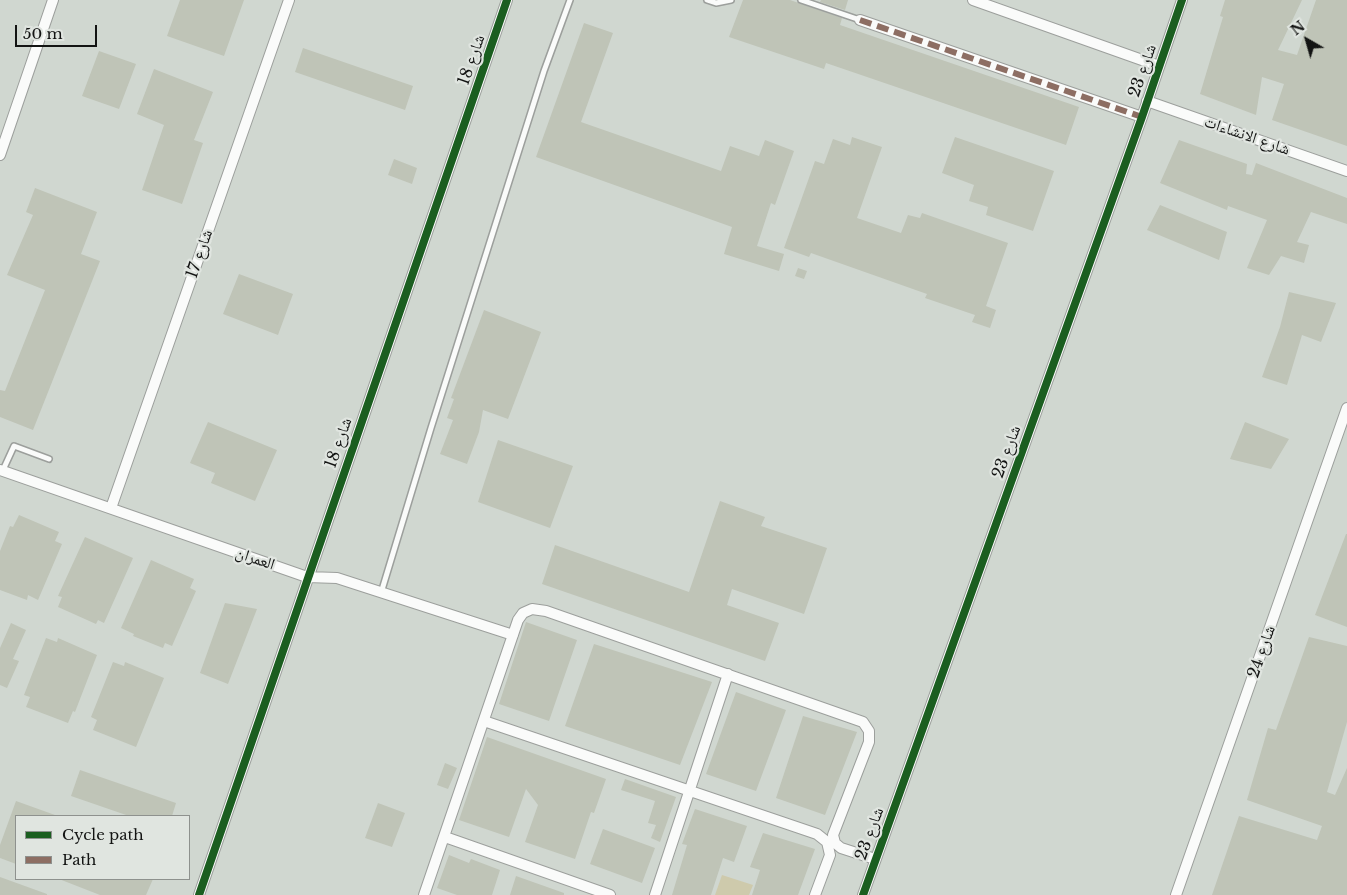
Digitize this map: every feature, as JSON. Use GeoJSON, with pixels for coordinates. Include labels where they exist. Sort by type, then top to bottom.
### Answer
{"type":"FeatureCollection","features":[{"type":"Feature","properties":{"kind":"street"},"geometry":{"type":"LineString","coordinates":[[0,155],[53,0]]}},
{"type":"Feature","properties":{"kind":"street","name":"شارع 17"},"geometry":{"type":"LineString","coordinates":[[111,508],[289,0]]}},
{"type":"Feature","properties":{"kind":"street","name":"شارع 18"},"geometry":{"type":"LineString","coordinates":[[199,895],[507,0]]}},
{"type":"Feature","properties":{"kind":"street"},"geometry":{"type":"LineString","coordinates":[[973,0],[1159,66]]}},
{"type":"Feature","properties":{"kind":"street","name":"شارع 23"},"geometry":{"type":"LineString","coordinates":[[863,895],[1183,0]]}},
{"type":"Feature","properties":{"kind":"street"},"geometry":{"type":"LineString","coordinates":[[860,20],[1142,117]]}},
{"type":"Feature","properties":{"kind":"street","name":"شارع الانشاءات"},"geometry":{"type":"LineString","coordinates":[[1147,102],[1347,171]]}},
{"type":"Feature","properties":{"kind":"street","name":"شارع 24"},"geometry":{"type":"LineString","coordinates":[[1176,895],[1347,408]]}},
{"type":"Feature","properties":{"kind":"street","name":"العمران"},"geometry":{"type":"LineString","coordinates":[[1,470],[308,577],[337,578],[513,635]]}},
{"type":"Feature","properties":{"kind":"street"},"geometry":{"type":"LineString","coordinates":[[424,895],[518,620],[523,613],[532,609],[546,611],[859,719],[867,726],[869,742],[833,835],[835,843],[841,848],[875,859]]}},
{"type":"Feature","properties":{"kind":"street"},"geometry":{"type":"LineString","coordinates":[[655,895],[728,674]]}},
{"type":"Feature","properties":{"kind":"street"},"geometry":{"type":"LineString","coordinates":[[484,721],[821,836],[829,847],[830,855],[815,895]]}},
{"type":"Feature","properties":{"kind":"street"},"geometry":{"type":"LineString","coordinates":[[445,837],[585,891],[610,895]]}},
{"type":"Feature","properties":{"kind":"lane"},"geometry":{"type":"LineString","coordinates":[[381,593],[430,428],[538,90],[570,0]]}},
{"type":"Feature","properties":{"kind":"lane"},"geometry":{"type":"LineString","coordinates":[[707,0],[716,3],[731,0]]}},
{"type":"Feature","properties":{"kind":"lane"},"geometry":{"type":"LineString","coordinates":[[801,0],[860,20]]}},
{"type":"Feature","properties":{"kind":"lane"},"geometry":{"type":"LineString","coordinates":[[1,470],[14,446],[49,459]]}},
{"type":"Feature","properties":{"kind":"shaded area"},"geometry":{"type":"Polygon","coordinates":[[[0,0],[1347,0],[1347,895],[0,895],[0,0]]]}},
{"type":"Feature","properties":{"kind":"shaded area"},"geometry":{"type":"Polygon","coordinates":[[[722,875],[753,885],[749,895],[715,895],[722,875]]]}},
{"type":"Feature","properties":{"kind":"building"},"geometry":{"type":"Polygon","coordinates":[[[180,0],[244,0],[224,56],[167,36],[180,0]]]}},
{"type":"Feature","properties":{"kind":"building"},"geometry":{"type":"Polygon","coordinates":[[[743,0],[790,0],[842,18],[840,25],[1079,107],[1066,145],[826,63],[824,69],[729,37],[743,0]]]}},
{"type":"Feature","properties":{"kind":"building"},"geometry":{"type":"Polygon","coordinates":[[[821,0],[848,0],[845,10],[820,2],[821,0]]]}},
{"type":"Feature","properties":{"kind":"building"},"geometry":{"type":"Polygon","coordinates":[[[1225,0],[1302,0],[1278,50],[1297,55],[1316,0],[1347,0],[1347,146],[1272,120],[1284,84],[1262,77],[1256,115],[1200,94],[1223,17],[1220,16],[1225,0]]]}},
{"type":"Feature","properties":{"kind":"building"},"geometry":{"type":"Polygon","coordinates":[[[584,23],[613,33],[581,122],[721,171],[730,146],[759,156],[765,140],[794,151],[775,205],[771,203],[757,246],[784,254],[779,271],[724,254],[732,227],[536,157],[584,23]]]}},
{"type":"Feature","properties":{"kind":"building"},"geometry":{"type":"Polygon","coordinates":[[[303,48],[413,86],[405,110],[295,72],[303,48]]]}},
{"type":"Feature","properties":{"kind":"building"},"geometry":{"type":"Polygon","coordinates":[[[99,51],[136,64],[119,109],[82,96],[99,51]]]}},
{"type":"Feature","properties":{"kind":"building"},"geometry":{"type":"Polygon","coordinates":[[[154,69],[213,92],[194,140],[203,143],[182,204],[142,190],[164,125],[137,114],[154,69]]]}},
{"type":"Feature","properties":{"kind":"building"},"geometry":{"type":"Polygon","coordinates":[[[852,137],[882,147],[857,218],[901,233],[908,215],[920,218],[922,213],[1008,243],[986,306],[996,310],[990,328],[972,322],[975,315],[925,298],[927,294],[811,253],[809,257],[784,248],[815,161],[824,164],[833,139],[850,145],[852,137]]]}},
{"type":"Feature","properties":{"kind":"building"},"geometry":{"type":"Polygon","coordinates":[[[955,137],[1054,171],[1033,231],[986,215],[988,207],[969,201],[974,185],[942,173],[955,137]]]}},
{"type":"Feature","properties":{"kind":"building"},"geometry":{"type":"Polygon","coordinates":[[[1179,140],[1247,164],[1246,174],[1252,175],[1256,163],[1347,198],[1347,224],[1311,212],[1297,242],[1309,245],[1304,263],[1281,256],[1269,275],[1247,268],[1267,220],[1228,206],[1227,210],[1160,183],[1179,140]]]}},
{"type":"Feature","properties":{"kind":"building"},"geometry":{"type":"Polygon","coordinates":[[[394,159],[417,168],[412,184],[388,175],[394,159]]]}},
{"type":"Feature","properties":{"kind":"building"},"geometry":{"type":"Polygon","coordinates":[[[35,188],[97,212],[81,254],[100,261],[33,430],[0,417],[0,390],[5,391],[45,290],[7,275],[33,215],[26,212],[35,188]]]}},
{"type":"Feature","properties":{"kind":"building"},"geometry":{"type":"Polygon","coordinates":[[[1160,205],[1227,232],[1219,260],[1147,230],[1160,205]]]}},
{"type":"Feature","properties":{"kind":"building"},"geometry":{"type":"Polygon","coordinates":[[[798,268],[807,271],[804,279],[795,276],[798,268]]]}},
{"type":"Feature","properties":{"kind":"building"},"geometry":{"type":"Polygon","coordinates":[[[239,274],[293,294],[278,335],[223,314],[239,274]]]}},
{"type":"Feature","properties":{"kind":"building"},"geometry":{"type":"Polygon","coordinates":[[[1289,292],[1336,303],[1321,342],[1302,335],[1287,385],[1262,377],[1280,327],[1289,292]]]}},
{"type":"Feature","properties":{"kind":"building"},"geometry":{"type":"Polygon","coordinates":[[[484,310],[541,332],[508,419],[483,410],[479,432],[467,464],[440,454],[453,420],[447,418],[454,399],[451,398],[484,310]]]}},
{"type":"Feature","properties":{"kind":"building"},"geometry":{"type":"Polygon","coordinates":[[[208,422],[277,450],[255,501],[211,483],[215,473],[190,463],[208,422]]]}},
{"type":"Feature","properties":{"kind":"building"},"geometry":{"type":"Polygon","coordinates":[[[1245,422],[1289,439],[1271,469],[1230,459],[1245,422]]]}},
{"type":"Feature","properties":{"kind":"building"},"geometry":{"type":"Polygon","coordinates":[[[498,440],[573,466],[550,528],[478,502],[498,440]]]}},
{"type":"Feature","properties":{"kind":"building"},"geometry":{"type":"Polygon","coordinates":[[[720,501],[765,517],[761,526],[827,548],[804,614],[732,589],[727,605],[779,623],[765,661],[542,584],[555,545],[689,592],[720,501]]]}},
{"type":"Feature","properties":{"kind":"building"},"geometry":{"type":"Polygon","coordinates":[[[19,515],[59,532],[55,541],[62,544],[38,600],[28,595],[27,600],[0,590],[0,551],[10,526],[13,527],[19,515]]]}},
{"type":"Feature","properties":{"kind":"building"},"geometry":{"type":"Polygon","coordinates":[[[1347,534],[1347,627],[1315,615],[1347,534]]]}},
{"type":"Feature","properties":{"kind":"building"},"geometry":{"type":"Polygon","coordinates":[[[85,537],[133,558],[104,623],[98,620],[96,624],[58,607],[62,597],[58,596],[85,537]]]}},
{"type":"Feature","properties":{"kind":"building"},"geometry":{"type":"Polygon","coordinates":[[[151,560],[194,579],[190,588],[196,591],[172,646],[165,643],[163,648],[133,636],[134,634],[121,628],[151,560]]]}},
{"type":"Feature","properties":{"kind":"building"},"geometry":{"type":"Polygon","coordinates":[[[225,603],[257,609],[228,684],[200,673],[225,603]]]}},
{"type":"Feature","properties":{"kind":"building"},"geometry":{"type":"Polygon","coordinates":[[[526,622],[577,640],[549,721],[499,704],[526,622]]]}},
{"type":"Feature","properties":{"kind":"building"},"geometry":{"type":"Polygon","coordinates":[[[11,623],[26,630],[13,659],[19,661],[7,688],[0,685],[0,648],[11,623]]]}},
{"type":"Feature","properties":{"kind":"building"},"geometry":{"type":"Polygon","coordinates":[[[1309,637],[1347,646],[1347,722],[1327,792],[1335,795],[1347,768],[1347,895],[1212,895],[1239,816],[1317,840],[1322,826],[1247,800],[1268,728],[1276,730],[1309,637]]]}},
{"type":"Feature","properties":{"kind":"building"},"geometry":{"type":"Polygon","coordinates":[[[46,638],[57,642],[58,638],[97,655],[75,712],[73,711],[68,723],[26,707],[30,697],[24,695],[46,638]]]}},
{"type":"Feature","properties":{"kind":"building"},"geometry":{"type":"Polygon","coordinates":[[[594,644],[712,682],[680,765],[565,726],[594,644]]]}},
{"type":"Feature","properties":{"kind":"building"},"geometry":{"type":"Polygon","coordinates":[[[113,662],[124,666],[125,662],[164,678],[136,747],[93,730],[97,720],[91,717],[113,662]]]}},
{"type":"Feature","properties":{"kind":"building"},"geometry":{"type":"Polygon","coordinates":[[[736,692],[786,710],[756,791],[706,774],[736,692]]]}},
{"type":"Feature","properties":{"kind":"building"},"geometry":{"type":"Polygon","coordinates":[[[803,716],[857,732],[825,815],[776,798],[803,716]]]}},
{"type":"Feature","properties":{"kind":"building"},"geometry":{"type":"Polygon","coordinates":[[[487,737],[606,779],[594,813],[591,812],[575,859],[525,842],[538,805],[526,789],[509,837],[459,820],[487,737]]]}},
{"type":"Feature","properties":{"kind":"building"},"geometry":{"type":"Polygon","coordinates":[[[445,763],[457,768],[448,789],[437,785],[445,763]]]}},
{"type":"Feature","properties":{"kind":"building"},"geometry":{"type":"Polygon","coordinates":[[[80,770],[176,803],[172,815],[126,815],[71,796],[80,770]]]}},
{"type":"Feature","properties":{"kind":"building"},"geometry":{"type":"Polygon","coordinates":[[[625,779],[676,797],[660,842],[651,838],[656,825],[648,823],[655,801],[621,790],[625,779]]]}},
{"type":"Feature","properties":{"kind":"building"},"geometry":{"type":"Polygon","coordinates":[[[16,801],[55,815],[15,815],[15,864],[0,858],[0,845],[16,801]]]}},
{"type":"Feature","properties":{"kind":"building"},"geometry":{"type":"Polygon","coordinates":[[[378,803],[405,813],[392,847],[365,838],[378,803]]]}},
{"type":"Feature","properties":{"kind":"building"},"geometry":{"type":"Polygon","coordinates":[[[695,809],[747,826],[734,862],[723,858],[711,895],[672,895],[687,845],[682,844],[695,809]]]}},
{"type":"Feature","properties":{"kind":"building"},"geometry":{"type":"Polygon","coordinates":[[[603,829],[655,848],[642,883],[590,864],[603,829]]]}},
{"type":"Feature","properties":{"kind":"building"},"geometry":{"type":"Polygon","coordinates":[[[763,833],[815,849],[798,895],[752,895],[760,870],[750,867],[763,833]]]}},
{"type":"Feature","properties":{"kind":"building"},"geometry":{"type":"Polygon","coordinates":[[[449,855],[469,863],[471,859],[500,870],[492,895],[457,895],[437,888],[449,855]]]}},
{"type":"Feature","properties":{"kind":"building"},"geometry":{"type":"Polygon","coordinates":[[[516,876],[564,893],[564,895],[510,895],[516,876]]]}},
{"type":"Feature","properties":{"kind":"building"},"geometry":{"type":"Polygon","coordinates":[[[0,877],[47,894],[47,895],[0,895],[0,877]]]}},
{"type":"Feature","properties":{"kind":"building"},"geometry":{"type":"Polygon","coordinates":[[[62,880],[153,880],[146,895],[100,895],[62,880]]]}},
{"type":"Feature","properties":{"kind":"marked path"},"geometry":{"type":"LineString","coordinates":[[860,20],[1142,117]]}},
{"type":"Feature","properties":{"kind":"cycle path"},"geometry":{"type":"LineString","coordinates":[[199,895],[507,0]]}},
{"type":"Feature","properties":{"kind":"cycle path"},"geometry":{"type":"LineString","coordinates":[[863,895],[1142,117],[1182,0]]}}]}
